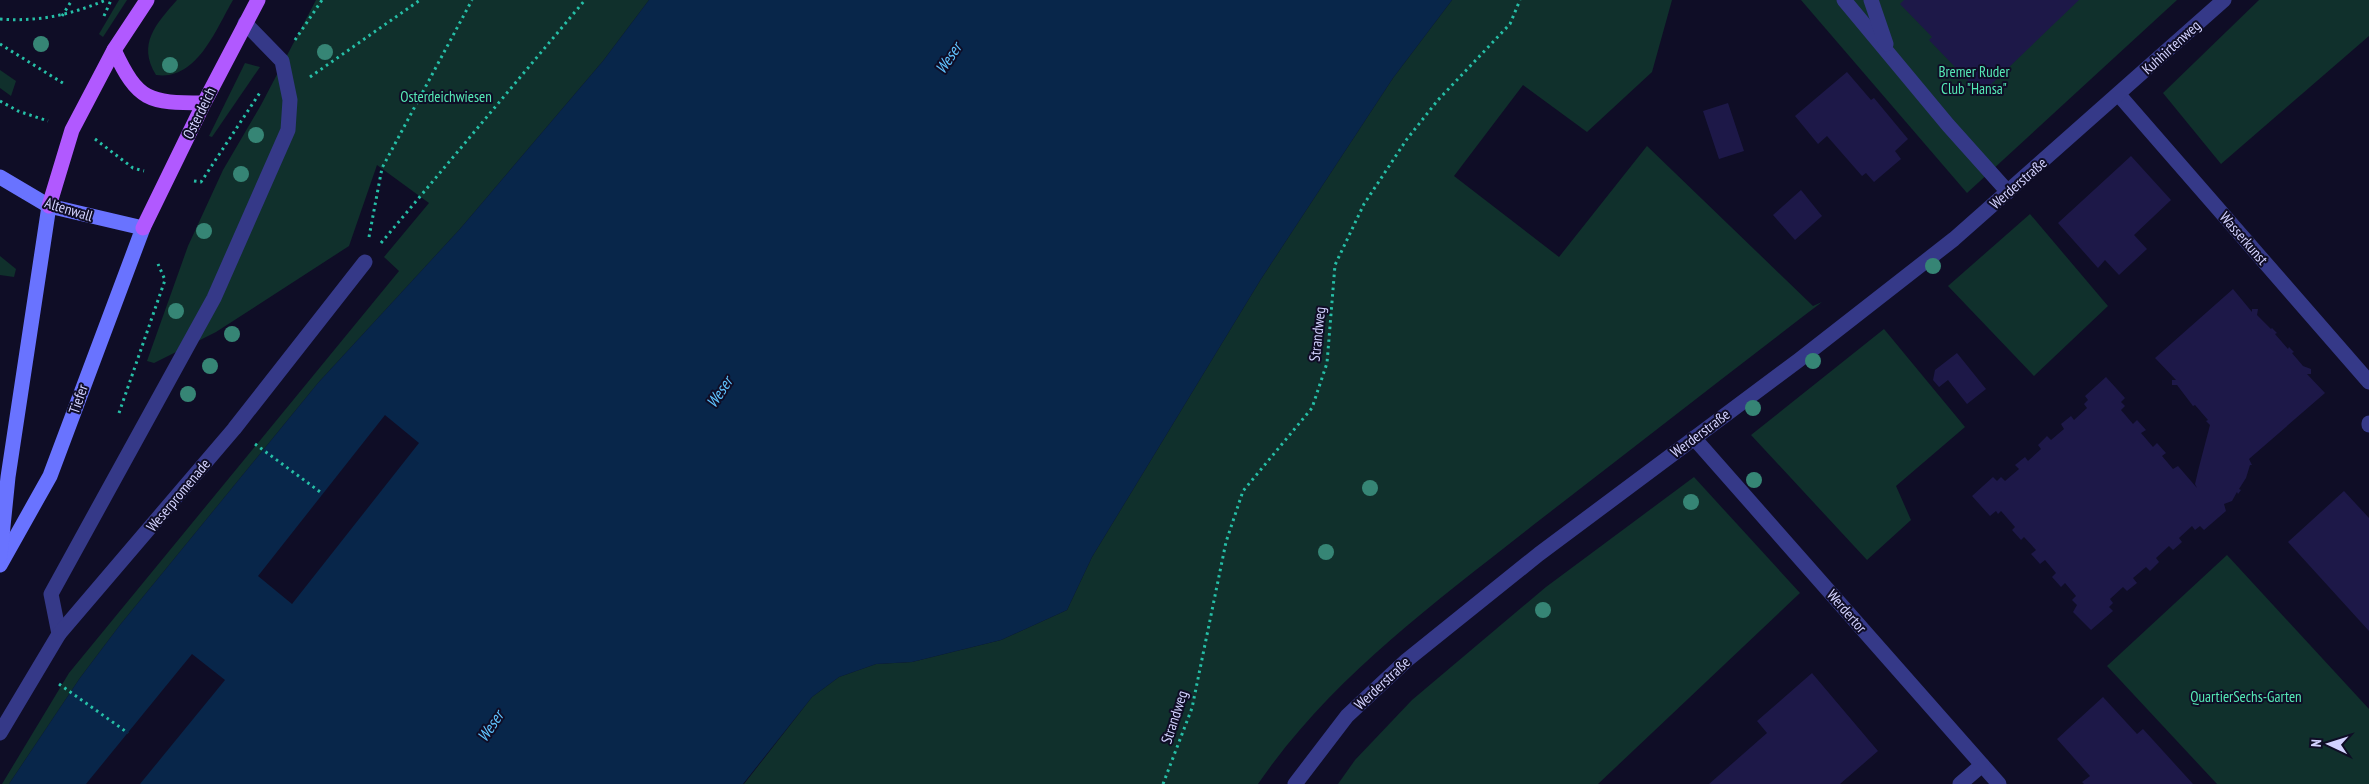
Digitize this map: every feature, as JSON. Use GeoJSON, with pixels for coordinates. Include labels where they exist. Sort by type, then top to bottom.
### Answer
{"type":"FeatureCollection","features":[{"type":"Feature","properties":{"kind":"main road"},"geometry":{"type":"LineString","coordinates":[[0,556],[8,477],[49,206],[72,130],[114,50],[147,0]]}},
{"type":"Feature","properties":{"kind":"main road","name":"Osterdeich"},"geometry":{"type":"LineString","coordinates":[[143,228],[204,103],[258,0]]}},
{"type":"Feature","properties":{"kind":"main road"},"geometry":{"type":"LineString","coordinates":[[114,50],[132,84],[144,96],[160,101],[204,103]]}},
{"type":"Feature","properties":{"kind":"main road","name":"Altenwall"},"geometry":{"type":"LineString","coordinates":[[0,177],[49,206],[143,228]]}},
{"type":"Feature","properties":{"kind":"main road","name":"Tiefer"},"geometry":{"type":"LineString","coordinates":[[0,565],[50,476],[143,228]]}},
{"type":"Feature","properties":{"kind":"street"},"geometry":{"type":"LineString","coordinates":[[1844,0],[1948,125],[2008,192]]}},
{"type":"Feature","properties":{"kind":"street"},"geometry":{"type":"LineString","coordinates":[[1870,0],[1888,53]]}},
{"type":"Feature","properties":{"kind":"street","name":"Kuhhirtenweg"},"geometry":{"type":"LineString","coordinates":[[2119,95],[2224,0]]}},
{"type":"Feature","properties":{"kind":"street"},"geometry":{"type":"LineString","coordinates":[[59,634],[51,594],[214,298],[288,130],[290,100],[282,61],[245,23]]}},
{"type":"Feature","properties":{"kind":"street","name":"Werderstraße"},"geometry":{"type":"LineString","coordinates":[[1295,784],[1347,716],[1407,660],[1540,554],[1954,239],[2119,95]]}},
{"type":"Feature","properties":{"kind":"street","name":"Wasserkunst"},"geometry":{"type":"LineString","coordinates":[[2119,95],[2369,382]]}},
{"type":"Feature","properties":{"kind":"street","name":"Weserpromenade"},"geometry":{"type":"LineString","coordinates":[[0,733],[59,634],[234,429],[365,262]]}},
{"type":"Feature","properties":{"kind":"street","name":"Werdertor"},"geometry":{"type":"LineString","coordinates":[[1694,438],[1999,784]]}},
{"type":"Feature","properties":{"kind":"street"},"geometry":{"type":"LineString","coordinates":[[1960,784],[1982,765]]}},
{"type":"Feature","properties":{"kind":"path"},"geometry":{"type":"LineString","coordinates":[[62,16],[72,0]]}},
{"type":"Feature","properties":{"kind":"path"},"geometry":{"type":"LineString","coordinates":[[0,19],[44,19],[62,16],[106,0]]}},
{"type":"Feature","properties":{"kind":"path"},"geometry":{"type":"LineString","coordinates":[[282,61],[322,0]]}},
{"type":"Feature","properties":{"kind":"path"},"geometry":{"type":"LineString","coordinates":[[92,136],[133,168],[168,178],[201,182],[268,79],[306,80],[420,0]]}},
{"type":"Feature","properties":{"kind":"path"},"geometry":{"type":"LineString","coordinates":[[365,262],[382,168],[472,0]]}},
{"type":"Feature","properties":{"kind":"path"},"geometry":{"type":"LineString","coordinates":[[365,262],[585,0]]}},
{"type":"Feature","properties":{"kind":"path","name":"Strandweg"},"geometry":{"type":"LineString","coordinates":[[1163,784],[1192,708],[1226,542],[1243,491],[1312,408],[1327,363],[1335,265],[1364,204],[1407,139],[1438,100],[1510,24],[1520,0]]}},
{"type":"Feature","properties":{"kind":"path"},"geometry":{"type":"LineString","coordinates":[[0,44],[60,81],[87,101]]}},
{"type":"Feature","properties":{"kind":"path"},"geometry":{"type":"LineString","coordinates":[[0,100],[18,110],[72,130]]}},
{"type":"Feature","properties":{"kind":"path"},"geometry":{"type":"LineString","coordinates":[[140,358],[158,304]]}},
{"type":"Feature","properties":{"kind":"path"},"geometry":{"type":"LineString","coordinates":[[257,446],[323,494]]}},
{"type":"Feature","properties":{"kind":"path"},"geometry":{"type":"LineString","coordinates":[[61,685],[128,733]]}},
{"type":"Feature","properties":{"kind":"green space"},"geometry":{"type":"Polygon","coordinates":[[[119,0],[127,0],[103,37],[99,34],[119,0]]]}},
{"type":"Feature","properties":{"kind":"green space"},"geometry":{"type":"Polygon","coordinates":[[[177,0],[233,0],[212,38],[194,62],[183,70],[170,75],[156,75],[148,54],[149,44],[156,26],[177,0]]]}},
{"type":"Feature","properties":{"kind":"green space","name":"Osterdeichwiesen"},"geometry":{"type":"Polygon","coordinates":[[[316,0],[649,0],[603,61],[460,229],[318,383],[120,625],[80,678],[9,784],[2,784],[69,673],[399,271],[384,257],[429,203],[377,165],[349,246],[216,332],[154,363],[147,361],[188,246],[223,170],[261,105],[316,0]]]}},
{"type":"Feature","properties":{"kind":"green space"},"geometry":{"type":"Polygon","coordinates":[[[1452,0],[1672,0],[1652,72],[1587,132],[1523,85],[1454,176],[1559,257],[1647,146],[1813,306],[1822,302],[1421,614],[1350,677],[1318,710],[1258,784],[744,784],[812,697],[839,677],[876,664],[912,662],[1001,640],[1067,610],[1092,557],[1261,279],[1393,78],[1452,0]]]}},
{"type":"Feature","properties":{"kind":"green space","name":"Bremer Ruder Club \"Hansa\""},"geometry":{"type":"Polygon","coordinates":[[[1801,0],[2177,0],[1967,193],[1801,0]]]}},
{"type":"Feature","properties":{"kind":"green space"},"geometry":{"type":"Polygon","coordinates":[[[2259,0],[2369,0],[2369,36],[2221,164],[2163,93],[2259,0]]]}},
{"type":"Feature","properties":{"kind":"green space"},"geometry":{"type":"Polygon","coordinates":[[[245,63],[260,67],[212,137],[209,136],[245,63]]]}},
{"type":"Feature","properties":{"kind":"green space"},"geometry":{"type":"Polygon","coordinates":[[[0,70],[16,81],[11,96],[0,88],[0,70]]]}},
{"type":"Feature","properties":{"kind":"green space"},"geometry":{"type":"Polygon","coordinates":[[[2030,214],[2108,306],[2034,376],[1948,286],[2030,214]]]}},
{"type":"Feature","properties":{"kind":"green space"},"geometry":{"type":"Polygon","coordinates":[[[0,256],[16,269],[14,277],[0,275],[0,256]]]}},
{"type":"Feature","properties":{"kind":"green space"},"geometry":{"type":"Polygon","coordinates":[[[1884,329],[1965,427],[1896,486],[1911,520],[1867,560],[1751,435],[1884,329]]]}},
{"type":"Feature","properties":{"kind":"green space"},"geometry":{"type":"Polygon","coordinates":[[[1694,477],[1800,593],[1598,784],[1338,784],[1355,760],[1412,700],[1546,587],[1694,477]]]}},
{"type":"Feature","properties":{"kind":"green space","name":"QuartierSechs-Garten"},"geometry":{"type":"Polygon","coordinates":[[[2227,555],[2369,709],[2369,784],[2217,784],[2107,666],[2227,555]]]}},
{"type":"Feature","properties":{"kind":"water","name":"Weser"},"geometry":{"type":"Polygon","coordinates":[[[649,0],[1452,0],[1393,78],[1261,279],[1092,557],[1067,610],[1001,640],[912,662],[876,664],[839,677],[812,697],[743,784],[9,784],[80,678],[120,625],[318,383],[460,229],[603,61],[649,0]]]}},
{"type":"Feature","properties":{"kind":"pier"},"geometry":{"type":"Polygon","coordinates":[[[385,415],[419,443],[292,604],[258,576],[385,415]]]}},
{"type":"Feature","properties":{"kind":"pier"},"geometry":{"type":"Polygon","coordinates":[[[192,654],[225,680],[140,784],[86,784],[192,654]]]}},
{"type":"Feature","properties":{"kind":"building"},"geometry":{"type":"Polygon","coordinates":[[[1904,0],[2079,0],[1981,94],[1929,40],[1932,37],[1900,4],[1904,0]]]}},
{"type":"Feature","properties":{"kind":"building"},"geometry":{"type":"Polygon","coordinates":[[[1847,72],[1871,100],[1874,98],[1908,139],[1895,151],[1901,159],[1874,182],[1866,173],[1862,176],[1827,136],[1818,144],[1795,116],[1847,72]]]}},
{"type":"Feature","properties":{"kind":"building"},"geometry":{"type":"Polygon","coordinates":[[[1728,103],[1744,151],[1719,159],[1703,111],[1728,103]]]}},
{"type":"Feature","properties":{"kind":"building"},"geometry":{"type":"Polygon","coordinates":[[[2131,156],[2171,200],[2134,235],[2147,249],[2119,275],[2105,260],[2098,268],[2058,223],[2131,156]]]}},
{"type":"Feature","properties":{"kind":"building"},"geometry":{"type":"Polygon","coordinates":[[[1801,190],[1822,216],[1795,240],[1773,215],[1801,190]]]}},
{"type":"Feature","properties":{"kind":"building"},"geometry":{"type":"Polygon","coordinates":[[[2233,289],[2252,312],[2252,309],[2258,309],[2257,315],[2277,333],[2275,334],[2288,349],[2289,347],[2294,352],[2292,353],[2303,366],[2311,369],[2311,374],[2307,374],[2325,393],[2249,459],[2252,465],[2250,465],[2246,478],[2239,489],[2241,490],[2238,494],[2237,492],[2232,501],[2224,504],[2226,511],[2204,530],[2200,526],[2195,530],[2192,526],[2179,538],[2182,542],[2173,550],[2169,546],[2156,558],[2159,562],[2150,571],[2146,567],[2133,578],[2137,583],[2127,591],[2123,587],[2110,599],[2113,603],[2109,607],[2113,611],[2091,630],[2073,612],[2077,605],[2072,600],[2076,596],[2065,583],[2061,587],[2052,577],[2056,573],[2045,560],[2040,564],[2031,554],[2036,550],[2024,537],[2021,540],[2012,530],[2015,527],[2001,511],[1998,514],[1996,511],[1990,516],[1972,496],[1993,477],[1997,481],[2001,477],[2005,481],[2019,469],[2015,465],[2025,457],[2028,461],[2041,449],[2038,445],[2047,436],[2051,440],[2064,429],[2061,424],[2071,416],[2074,420],[2087,408],[2084,404],[2088,400],[2085,396],[2106,377],[2125,398],[2121,402],[2125,406],[2121,410],[2133,424],[2137,420],[2146,430],[2141,433],[2153,447],[2157,443],[2166,453],[2162,456],[2173,469],[2178,466],[2197,488],[2195,484],[2210,425],[2206,421],[2208,420],[2195,405],[2193,406],[2177,385],[2172,385],[2172,380],[2176,380],[2155,358],[2233,289]]]}},
{"type":"Feature","properties":{"kind":"building"},"geometry":{"type":"Polygon","coordinates":[[[1957,353],[1986,389],[1967,404],[1948,380],[1939,387],[1933,380],[1935,370],[1957,353]]]}},
{"type":"Feature","properties":{"kind":"building"},"geometry":{"type":"Polygon","coordinates":[[[2344,491],[2369,518],[2369,631],[2288,542],[2344,491]]]}},
{"type":"Feature","properties":{"kind":"building"},"geometry":{"type":"Polygon","coordinates":[[[1812,673],[1878,751],[1840,784],[1709,784],[1767,733],[1757,721],[1812,673]]]}},
{"type":"Feature","properties":{"kind":"building"},"geometry":{"type":"Polygon","coordinates":[[[2103,697],[2137,734],[2143,729],[2193,784],[2084,784],[2082,782],[2090,776],[2057,739],[2103,697]]]}}]}
